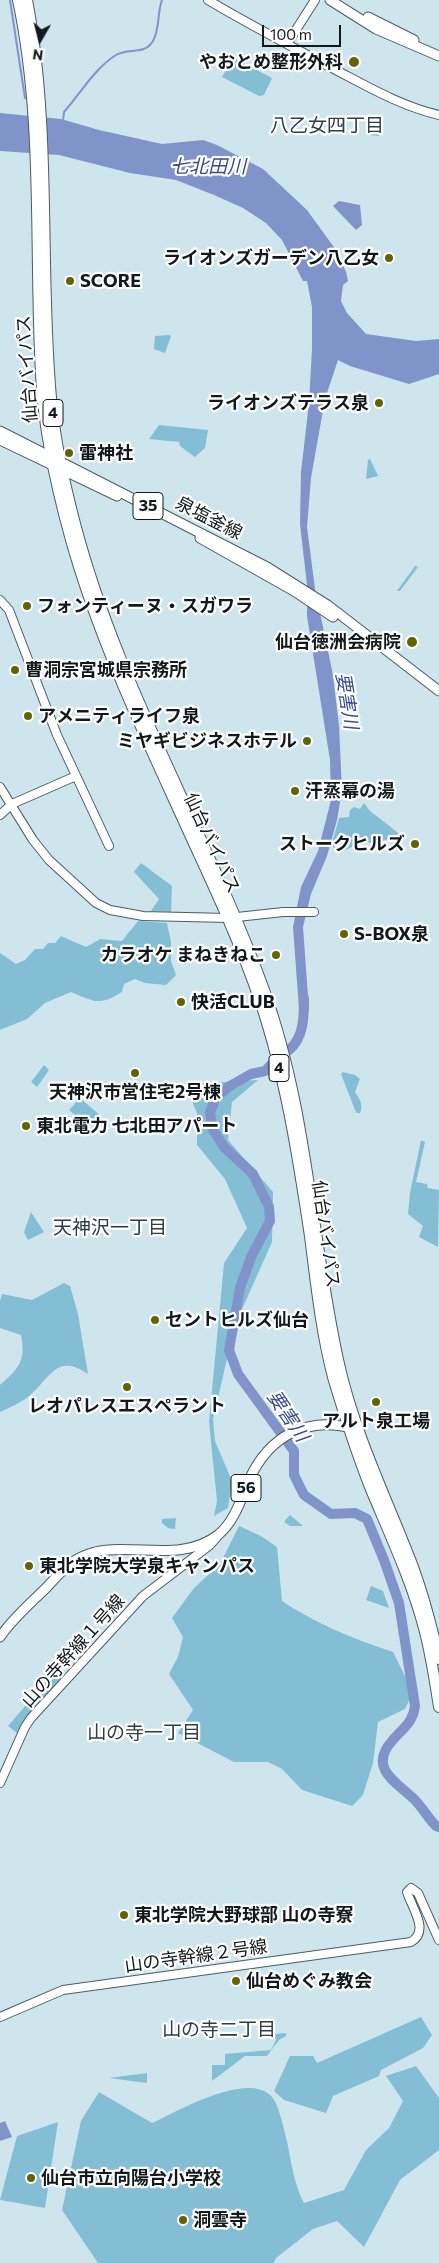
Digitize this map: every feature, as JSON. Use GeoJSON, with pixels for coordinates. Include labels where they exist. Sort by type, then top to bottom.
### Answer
{"type":"FeatureCollection","features":[{"type":"Feature","properties":{"kind":"highway","name":"仙台バイパス"},"geometry":{"type":"LineString","coordinates":[[18,0],[35,101]]}},
{"type":"Feature","properties":{"kind":"highway","name":"仙台バイパス"},"geometry":{"type":"LineString","coordinates":[[26,0],[35,51],[35,101],[41,220],[51,401],[57,463],[85,559],[110,634],[138,704],[267,998],[289,1076],[301,1128],[329,1316],[354,1429],[415,1599],[438,1691]]}},
{"type":"Feature","properties":{"kind":"highway","name":"仙台バイパス"},"geometry":{"type":"LineString","coordinates":[[354,1429],[412,1565],[430,1620],[439,1659]]}},
{"type":"Feature","properties":{"kind":"highway"},"geometry":{"type":"LineString","coordinates":[[430,1620],[439,1635]]}},
{"type":"Feature","properties":{"kind":"highway","name":"4"},"geometry":{"type":"LineString","coordinates":[[438,1691],[439,1707]]}},
{"type":"Feature","properties":{"kind":"main road"},"geometry":{"type":"LineString","coordinates":[[330,0],[376,28],[439,56]]}},
{"type":"Feature","properties":{"kind":"main road"},"geometry":{"type":"LineString","coordinates":[[340,0],[390,29],[439,50]]}},
{"type":"Feature","properties":{"kind":"main road","name":"泉塩釜線"},"geometry":{"type":"LineString","coordinates":[[0,431],[57,463],[242,552],[324,606]]}},
{"type":"Feature","properties":{"kind":"main road","name":"35"},"geometry":{"type":"LineString","coordinates":[[0,440],[57,463]]}},
{"type":"Feature","properties":{"kind":"main road","name":"35"},"geometry":{"type":"LineString","coordinates":[[324,606],[439,691]]}},
{"type":"Feature","properties":{"kind":"main road","name":"35"},"geometry":{"type":"LineString","coordinates":[[324,606],[439,698]]}},
{"type":"Feature","properties":{"kind":"main road","name":"56"},"geometry":{"type":"LineString","coordinates":[[0,1637],[67,1566],[81,1557],[110,1550],[167,1551],[193,1548],[218,1535],[234,1517],[256,1466],[276,1442],[288,1433],[314,1426],[354,1429]]}},
{"type":"Feature","properties":{"kind":"street"},"geometry":{"type":"LineString","coordinates":[[208,0],[389,97],[421,111],[439,115]]}},
{"type":"Feature","properties":{"kind":"street"},"geometry":{"type":"LineString","coordinates":[[287,44],[315,0]]}},
{"type":"Feature","properties":{"kind":"street"},"geometry":{"type":"LineString","coordinates":[[0,600],[9,610],[30,668],[76,776],[109,846]]}},
{"type":"Feature","properties":{"kind":"street"},"geometry":{"type":"LineString","coordinates":[[0,815],[12,804],[76,776]]}},
{"type":"Feature","properties":{"kind":"street"},"geometry":{"type":"LineString","coordinates":[[0,787],[33,840],[49,860],[81,890],[103,907],[126,914],[232,917],[287,912],[314,912]]}},
{"type":"Feature","properties":{"kind":"street","name":"山の寺幹線１号線"},"geometry":{"type":"LineString","coordinates":[[0,1783],[31,1718],[143,1596],[210,1545],[218,1535]]}},
{"type":"Feature","properties":{"kind":"street"},"geometry":{"type":"LineString","coordinates":[[191,1558],[193,1548]]}},
{"type":"Feature","properties":{"kind":"street","name":"山の寺幹線２号線"},"geometry":{"type":"LineString","coordinates":[[0,2017],[63,1990],[324,1952],[412,1942],[420,1933],[421,1928],[407,1892],[412,1888],[418,1893],[439,1940]]}},
{"type":"Feature","properties":{"kind":"shaded area"},"geometry":{"type":"Polygon","coordinates":[[[234,58],[272,78],[264,95],[259,96],[222,77],[234,58]]]}},
{"type":"Feature","properties":{"kind":"shaded area"},"geometry":{"type":"Polygon","coordinates":[[[370,125],[381,126],[379,136],[369,135],[370,125]]]}},
{"type":"Feature","properties":{"kind":"shaded area"},"geometry":{"type":"Polygon","coordinates":[[[155,336],[171,336],[165,353],[154,349],[155,336]]]}},
{"type":"Feature","properties":{"kind":"shaded area"},"geometry":{"type":"Polygon","coordinates":[[[159,425],[208,430],[205,448],[195,457],[180,446],[179,442],[149,439],[159,425]]]}},
{"type":"Feature","properties":{"kind":"shaded area"},"geometry":{"type":"Polygon","coordinates":[[[370,459],[378,476],[366,479],[368,460],[370,459]]]}},
{"type":"Feature","properties":{"kind":"shaded area"},"geometry":{"type":"Polygon","coordinates":[[[415,566],[418,567],[400,591],[397,591],[415,566]]]}},
{"type":"Feature","properties":{"kind":"shaded area"},"geometry":{"type":"Polygon","coordinates":[[[364,803],[370,811],[401,835],[376,843],[363,842],[341,852],[333,847],[332,843],[339,818],[349,817],[350,810],[354,807],[360,809],[364,803]]]}},
{"type":"Feature","properties":{"kind":"shaded area"},"geometry":{"type":"Polygon","coordinates":[[[141,863],[172,886],[171,912],[151,911],[159,899],[134,872],[141,863]]]}},
{"type":"Feature","properties":{"kind":"shaded area"},"geometry":{"type":"Polygon","coordinates":[[[138,921],[167,923],[171,942],[171,961],[176,975],[166,985],[145,983],[135,979],[124,984],[122,992],[102,1001],[92,1000],[71,992],[45,1003],[27,1019],[0,1030],[0,953],[16,964],[25,960],[35,949],[43,949],[48,943],[55,943],[61,936],[86,947],[100,939],[122,941],[138,921]]]}},
{"type":"Feature","properties":{"kind":"shaded area"},"geometry":{"type":"Polygon","coordinates":[[[44,1065],[49,1070],[37,1087],[31,1082],[44,1065]]]}},
{"type":"Feature","properties":{"kind":"shaded area"},"geometry":{"type":"Polygon","coordinates":[[[343,1072],[355,1075],[360,1079],[355,1092],[361,1104],[360,1113],[357,1113],[355,1110],[341,1074],[343,1072]]]}},
{"type":"Feature","properties":{"kind":"shaded area"},"geometry":{"type":"Polygon","coordinates":[[[258,1080],[232,1102],[228,1140],[273,1192],[272,1242],[235,1325],[213,1419],[215,1441],[232,1481],[228,1508],[214,1516],[217,1501],[209,1422],[224,1263],[247,1228],[225,1179],[197,1145],[197,1113],[188,1092],[192,1084],[258,1080]]]}},
{"type":"Feature","properties":{"kind":"shaded area"},"geometry":{"type":"Polygon","coordinates":[[[80,1098],[101,1116],[90,1122],[92,1124],[88,1127],[69,1110],[80,1098]]]}},
{"type":"Feature","properties":{"kind":"shaded area"},"geometry":{"type":"Polygon","coordinates":[[[421,1140],[425,1142],[416,1182],[427,1184],[428,1188],[439,1190],[438,1247],[419,1237],[423,1226],[408,1214],[410,1193],[421,1140]]]}},
{"type":"Feature","properties":{"kind":"shaded area"},"geometry":{"type":"Polygon","coordinates":[[[31,1212],[44,1232],[28,1240],[24,1232],[31,1212]]]}},
{"type":"Feature","properties":{"kind":"shaded area"},"geometry":{"type":"Polygon","coordinates":[[[64,1283],[70,1286],[78,1314],[88,1374],[68,1366],[54,1370],[28,1397],[0,1412],[0,1385],[12,1374],[22,1358],[21,1335],[0,1328],[0,1301],[2,1294],[32,1300],[64,1283]]]}},
{"type":"Feature","properties":{"kind":"shaded area"},"geometry":{"type":"Polygon","coordinates":[[[290,1515],[303,1526],[290,1526],[284,1522],[290,1515]]]}},
{"type":"Feature","properties":{"kind":"shaded area"},"geometry":{"type":"Polygon","coordinates":[[[176,1518],[175,1529],[168,1528],[162,1523],[162,1519],[176,1518]]]}},
{"type":"Feature","properties":{"kind":"shaded area"},"geometry":{"type":"Polygon","coordinates":[[[239,1526],[261,1536],[277,1547],[282,1601],[308,1617],[336,1630],[393,1652],[413,1692],[405,1709],[378,1722],[373,1763],[363,1795],[352,1806],[302,1790],[282,1769],[268,1762],[234,1762],[178,1733],[193,1710],[169,1674],[178,1657],[183,1637],[172,1618],[194,1588],[220,1564],[239,1526]]]}},
{"type":"Feature","properties":{"kind":"shaded area"},"geometry":{"type":"Polygon","coordinates":[[[371,1586],[383,1591],[389,1608],[366,1600],[371,1586]]]}},
{"type":"Feature","properties":{"kind":"shaded area"},"geometry":{"type":"Polygon","coordinates":[[[66,1675],[33,1708],[17,1733],[8,1726],[50,1677],[66,1675]]]}},
{"type":"Feature","properties":{"kind":"shaded area"},"geometry":{"type":"Polygon","coordinates":[[[421,2017],[432,2035],[423,2048],[381,2070],[379,2076],[333,2096],[326,2113],[284,2100],[274,2091],[290,2056],[313,2056],[317,2063],[421,2017]]]}},
{"type":"Feature","properties":{"kind":"shaded area"},"geometry":{"type":"Polygon","coordinates":[[[286,2033],[286,2036],[279,2040],[267,2056],[245,2056],[212,2081],[212,2065],[225,2065],[225,2054],[271,2050],[276,2040],[274,2034],[286,2033]]]}},
{"type":"Feature","properties":{"kind":"shaded area"},"geometry":{"type":"Polygon","coordinates":[[[416,2066],[439,2098],[439,2150],[400,2180],[364,2247],[337,2221],[313,2229],[276,2258],[274,2263],[98,2263],[62,2210],[81,2121],[99,2092],[152,2123],[213,2095],[247,2088],[261,2090],[272,2097],[277,2106],[287,2141],[295,2181],[304,2203],[344,2190],[366,2150],[389,2128],[403,2101],[386,2076],[416,2066]]]}},
{"type":"Feature","properties":{"kind":"shaded area"},"geometry":{"type":"Polygon","coordinates":[[[147,2073],[147,2083],[109,2078],[147,2073]]]}},
{"type":"Feature","properties":{"kind":"shaded area"},"geometry":{"type":"Polygon","coordinates":[[[58,2122],[45,2208],[0,2200],[17,2136],[58,2122]]]}},
{"type":"Feature","properties":{"kind":"water","name":"七北田川"},"geometry":{"type":"Polygon","coordinates":[[[0,113],[61,119],[99,130],[162,144],[203,140],[217,145],[263,169],[307,210],[336,250],[348,281],[343,285],[341,301],[347,313],[366,334],[416,341],[439,339],[439,374],[409,384],[350,366],[338,360],[325,399],[311,478],[307,527],[315,589],[333,675],[339,726],[342,790],[337,820],[327,856],[311,894],[303,927],[309,1010],[299,1009],[293,927],[301,887],[318,851],[331,800],[330,760],[307,616],[307,585],[300,524],[301,472],[309,403],[312,349],[312,307],[307,281],[303,281],[282,240],[266,223],[243,208],[214,195],[176,180],[130,173],[59,155],[0,151],[0,113]]]}},
{"type":"Feature","properties":{"kind":"water"},"geometry":{"type":"Polygon","coordinates":[[[339,201],[360,205],[362,225],[356,230],[333,206],[339,201]]]}},
{"type":"Feature","properties":{"kind":"water"},"geometry":{"type":"Polygon","coordinates":[[[5,2121],[12,2137],[0,2141],[0,2123],[5,2121]]]}},
{"type":"Feature","properties":{"kind":"waterway"},"geometry":{"type":"LineString","coordinates":[[10,0],[25,98]]}},
{"type":"Feature","properties":{"kind":"waterway"},"geometry":{"type":"LineString","coordinates":[[63,121],[64,112],[108,60],[121,53],[141,50],[149,46],[157,31],[162,0]]}},
{"type":"Feature","properties":{"kind":"waterway","name":"要害川"},"geometry":{"type":"LineString","coordinates":[[289,1050],[298,1039],[300,1033],[304,998]]}},
{"type":"Feature","properties":{"kind":"waterway","name":"要害川"},"geometry":{"type":"LineString","coordinates":[[272,1064],[265,1071],[251,1074],[228,1087],[215,1099],[210,1113],[213,1130],[224,1147],[253,1174],[269,1207],[270,1221],[251,1257],[240,1288],[229,1350],[238,1374],[294,1451],[294,1475],[304,1495],[331,1514],[355,1513],[367,1519],[399,1603],[415,1706],[412,1717],[385,1751],[384,1767],[387,1774],[420,1805],[433,1823],[439,1827]]}},
{"type":"Feature","properties":{"kind":"place","name":"やおとめ整形外科"},"geometry":{"type":"Point","coordinates":[354,62]}},
{"type":"Feature","properties":{"kind":"place","name":"ライオンズガーデン八乙女"},"geometry":{"type":"Point","coordinates":[389,258]}},
{"type":"Feature","properties":{"kind":"place","name":"SCORE"},"geometry":{"type":"Point","coordinates":[70,281]}},
{"type":"Feature","properties":{"kind":"place","name":"ライオンズテラス泉"},"geometry":{"type":"Point","coordinates":[379,403]}},
{"type":"Feature","properties":{"kind":"place","name":"雷神社"},"geometry":{"type":"Point","coordinates":[69,453]}},
{"type":"Feature","properties":{"kind":"place","name":"フォンティーヌ・スガワラ"},"geometry":{"type":"Point","coordinates":[27,606]}},
{"type":"Feature","properties":{"kind":"place","name":"仙台徳洲会病院"},"geometry":{"type":"Point","coordinates":[412,642]}},
{"type":"Feature","properties":{"kind":"place","name":"曹洞宗宮城県宗務所"},"geometry":{"type":"Point","coordinates":[15,670]}},
{"type":"Feature","properties":{"kind":"place","name":"アメニティライフ泉"},"geometry":{"type":"Point","coordinates":[28,716]}},
{"type":"Feature","properties":{"kind":"place","name":"ミヤギビジネスホテル"},"geometry":{"type":"Point","coordinates":[307,741]}},
{"type":"Feature","properties":{"kind":"place","name":"汗蒸幕の湯"},"geometry":{"type":"Point","coordinates":[295,791]}},
{"type":"Feature","properties":{"kind":"place","name":"ストークヒルズ"},"geometry":{"type":"Point","coordinates":[415,844]}},
{"type":"Feature","properties":{"kind":"place","name":"S-BOX泉"},"geometry":{"type":"Point","coordinates":[344,934]}},
{"type":"Feature","properties":{"kind":"place","name":"カラオケ まねきねこ"},"geometry":{"type":"Point","coordinates":[276,955]}},
{"type":"Feature","properties":{"kind":"place","name":"快活CLUB"},"geometry":{"type":"Point","coordinates":[181,1002]}},
{"type":"Feature","properties":{"kind":"place","name":"天神沢市営住宅2号棟"},"geometry":{"type":"Point","coordinates":[135,1073]}},
{"type":"Feature","properties":{"kind":"place","name":"東北電力 七北田アパート"},"geometry":{"type":"Point","coordinates":[26,1126]}},
{"type":"Feature","properties":{"kind":"place","name":"セントヒルズ仙台"},"geometry":{"type":"Point","coordinates":[155,1320]}},
{"type":"Feature","properties":{"kind":"place","name":"レオパレスエスペラント"},"geometry":{"type":"Point","coordinates":[127,1387]}},
{"type":"Feature","properties":{"kind":"place","name":"アルト泉工場"},"geometry":{"type":"Point","coordinates":[376,1402]}},
{"type":"Feature","properties":{"kind":"place","name":"東北学院大学泉キャンパス"},"geometry":{"type":"Point","coordinates":[29,1566]}},
{"type":"Feature","properties":{"kind":"place","name":"東北学院大野球部 山の寺寮"},"geometry":{"type":"Point","coordinates":[124,1915]}},
{"type":"Feature","properties":{"kind":"place","name":"仙台めぐみ教会"},"geometry":{"type":"Point","coordinates":[236,1981]}},
{"type":"Feature","properties":{"kind":"place","name":"仙台市立向陽台小学校"},"geometry":{"type":"Point","coordinates":[31,2178]}},
{"type":"Feature","properties":{"kind":"place","name":"洞雲寺"},"geometry":{"type":"Point","coordinates":[183,2220]}},
{"type":"Feature","properties":{"kind":"district","name":"八乙女四丁目"},"geometry":{"type":"Point","coordinates":[327,126]}},
{"type":"Feature","properties":{"kind":"district","name":"天神沢一丁目"},"geometry":{"type":"Point","coordinates":[110,1228]}},
{"type":"Feature","properties":{"kind":"district","name":"山の寺一丁目"},"geometry":{"type":"Point","coordinates":[144,1733]}},
{"type":"Feature","properties":{"kind":"district","name":"山の寺二丁目"},"geometry":{"type":"Point","coordinates":[219,2030]}}]}
